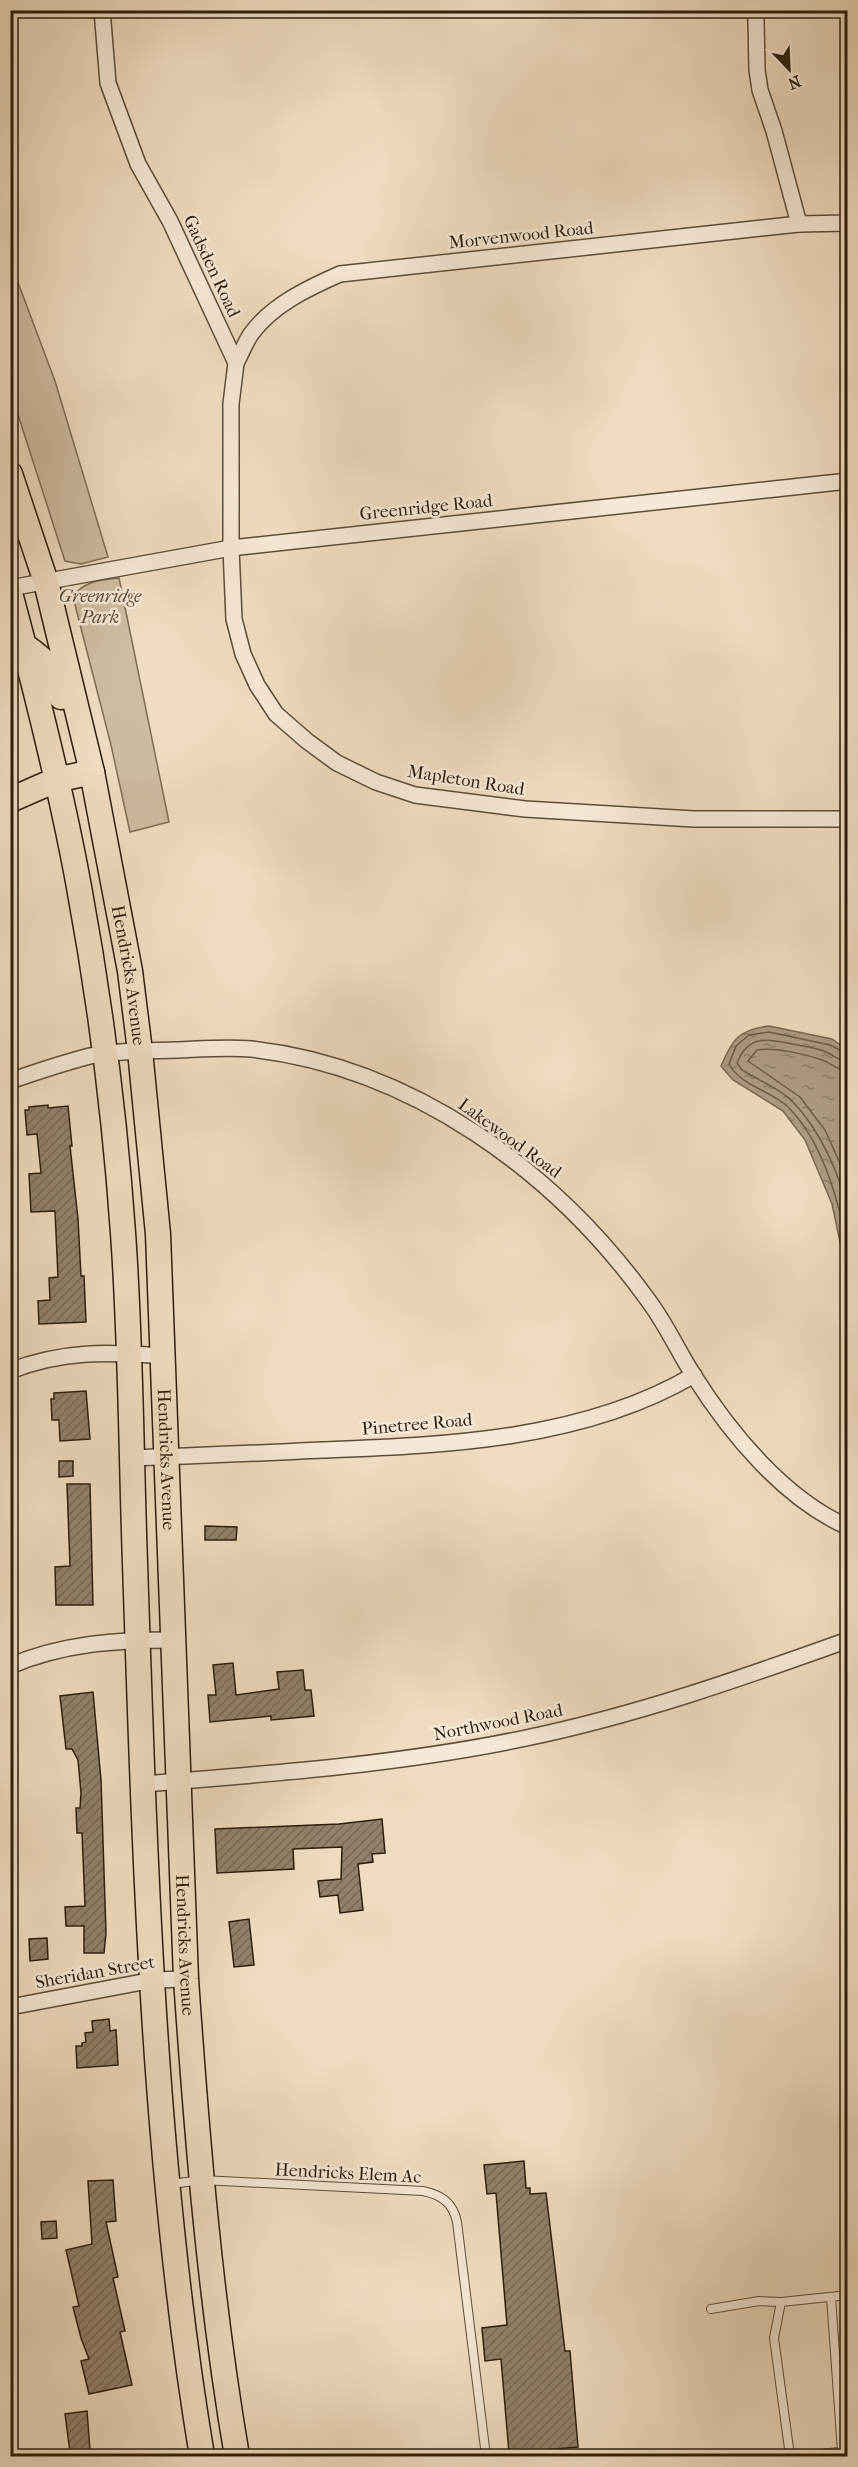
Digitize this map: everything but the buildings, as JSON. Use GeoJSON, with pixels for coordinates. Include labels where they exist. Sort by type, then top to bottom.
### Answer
{"type":"FeatureCollection","features":[{"type":"Feature","properties":{"kind":"main road","name":"Hendricks Avenue"},"geometry":{"type":"LineString","coordinates":[[10,474],[46,582],[90,762],[130,971],[140,1051],[159,1234],[186,1979],[201,2180],[237,2457]]}},
{"type":"Feature","properties":{"kind":"main road","name":"Hendricks Avenue"},"geometry":{"type":"LineString","coordinates":[[10,593],[17,647],[56,780],[79,883],[105,1054],[123,1234],[143,1784],[166,2184],[186,2357],[202,2457]]}},
{"type":"Feature","properties":{"kind":"main road"},"geometry":{"type":"LineString","coordinates":[[10,800],[90,762],[64,709],[53,671],[44,660],[17,647]]}},
{"type":"Feature","properties":{"kind":"street","name":"Gadsden Road"},"geometry":{"type":"LineString","coordinates":[[102,10],[108,83],[138,164],[170,221],[237,363]]}},
{"type":"Feature","properties":{"kind":"street"},"geometry":{"type":"LineString","coordinates":[[756,20],[757,70],[760,90],[774,131],[799,224]]}},
{"type":"Feature","properties":{"kind":"street","name":"Morvenwood Road"},"geometry":{"type":"LineString","coordinates":[[237,363],[252,334],[276,310],[314,285],[340,274],[799,224],[848,223]]}},
{"type":"Feature","properties":{"kind":"street"},"geometry":{"type":"LineString","coordinates":[[231,548],[231,404],[237,363]]}},
{"type":"Feature","properties":{"kind":"street","name":"Greenridge Road"},"geometry":{"type":"LineString","coordinates":[[10,588],[231,548],[848,481]]}},
{"type":"Feature","properties":{"kind":"street","name":"Mapleton Road"},"geometry":{"type":"LineString","coordinates":[[231,548],[234,619],[243,654],[257,685],[276,714],[307,741],[337,763],[376,782],[415,795],[525,809],[694,819],[848,819]]}},
{"type":"Feature","properties":{"kind":"street","name":"Lakewood Road"},"geometry":{"type":"LineString","coordinates":[[10,1081],[37,1071],[105,1054],[229,1048],[280,1053],[318,1061],[389,1086],[445,1114],[533,1176],[588,1227],[648,1299],[718,1411],[779,1481],[810,1506],[848,1527]]}},
{"type":"Feature","properties":{"kind":"street"},"geometry":{"type":"LineString","coordinates":[[10,1371],[30,1363],[82,1353],[164,1356]]}},
{"type":"Feature","properties":{"kind":"street","name":"Pinetree Road"},"geometry":{"type":"LineString","coordinates":[[132,1458],[464,1442],[531,1432],[633,1405],[664,1393],[694,1375]]}},
{"type":"Feature","properties":{"kind":"street"},"geometry":{"type":"LineString","coordinates":[[10,1666],[51,1651],[110,1641],[174,1640]]}},
{"type":"Feature","properties":{"kind":"street","name":"Northwood Road"},"geometry":{"type":"LineString","coordinates":[[143,1784],[428,1756],[527,1738],[662,1704],[848,1640]]}},
{"type":"Feature","properties":{"kind":"street","name":"Sheridan Street"},"geometry":{"type":"LineString","coordinates":[[10,2007],[153,1980],[186,1979]]}},
{"type":"Feature","properties":{"kind":"lane","name":"Hendricks Elem Ac"},"geometry":{"type":"LineString","coordinates":[[166,2184],[201,2180],[423,2191],[434,2193],[449,2203],[455,2211],[457,2222],[486,2457]]}},
{"type":"Feature","properties":{"kind":"lane"},"geometry":{"type":"LineString","coordinates":[[711,2309],[759,2301],[781,2302],[848,2295]]}},
{"type":"Feature","properties":{"kind":"lane"},"geometry":{"type":"LineString","coordinates":[[804,2457],[845,2451],[831,2297]]}},
{"type":"Feature","properties":{"kind":"lane"},"geometry":{"type":"LineString","coordinates":[[781,2302],[774,2338],[790,2457]]}},
{"type":"Feature","properties":{"kind":"green space"},"geometry":{"type":"Polygon","coordinates":[[[11,264],[55,381],[108,557],[81,564],[65,561],[11,393],[11,264]]]}},
{"type":"Feature","properties":{"kind":"green space","name":"Greenridge Park"},"geometry":{"type":"Polygon","coordinates":[[[119,578],[169,822],[130,832],[111,745],[73,597],[87,584],[119,578]]]}},
{"type":"Feature","properties":{"kind":"water"},"geometry":{"type":"Polygon","coordinates":[[[769,1026],[832,1039],[847,1050],[847,1275],[832,1204],[805,1140],[783,1111],[733,1080],[721,1066],[729,1048],[738,1037],[751,1030],[769,1026]]]}}]}
